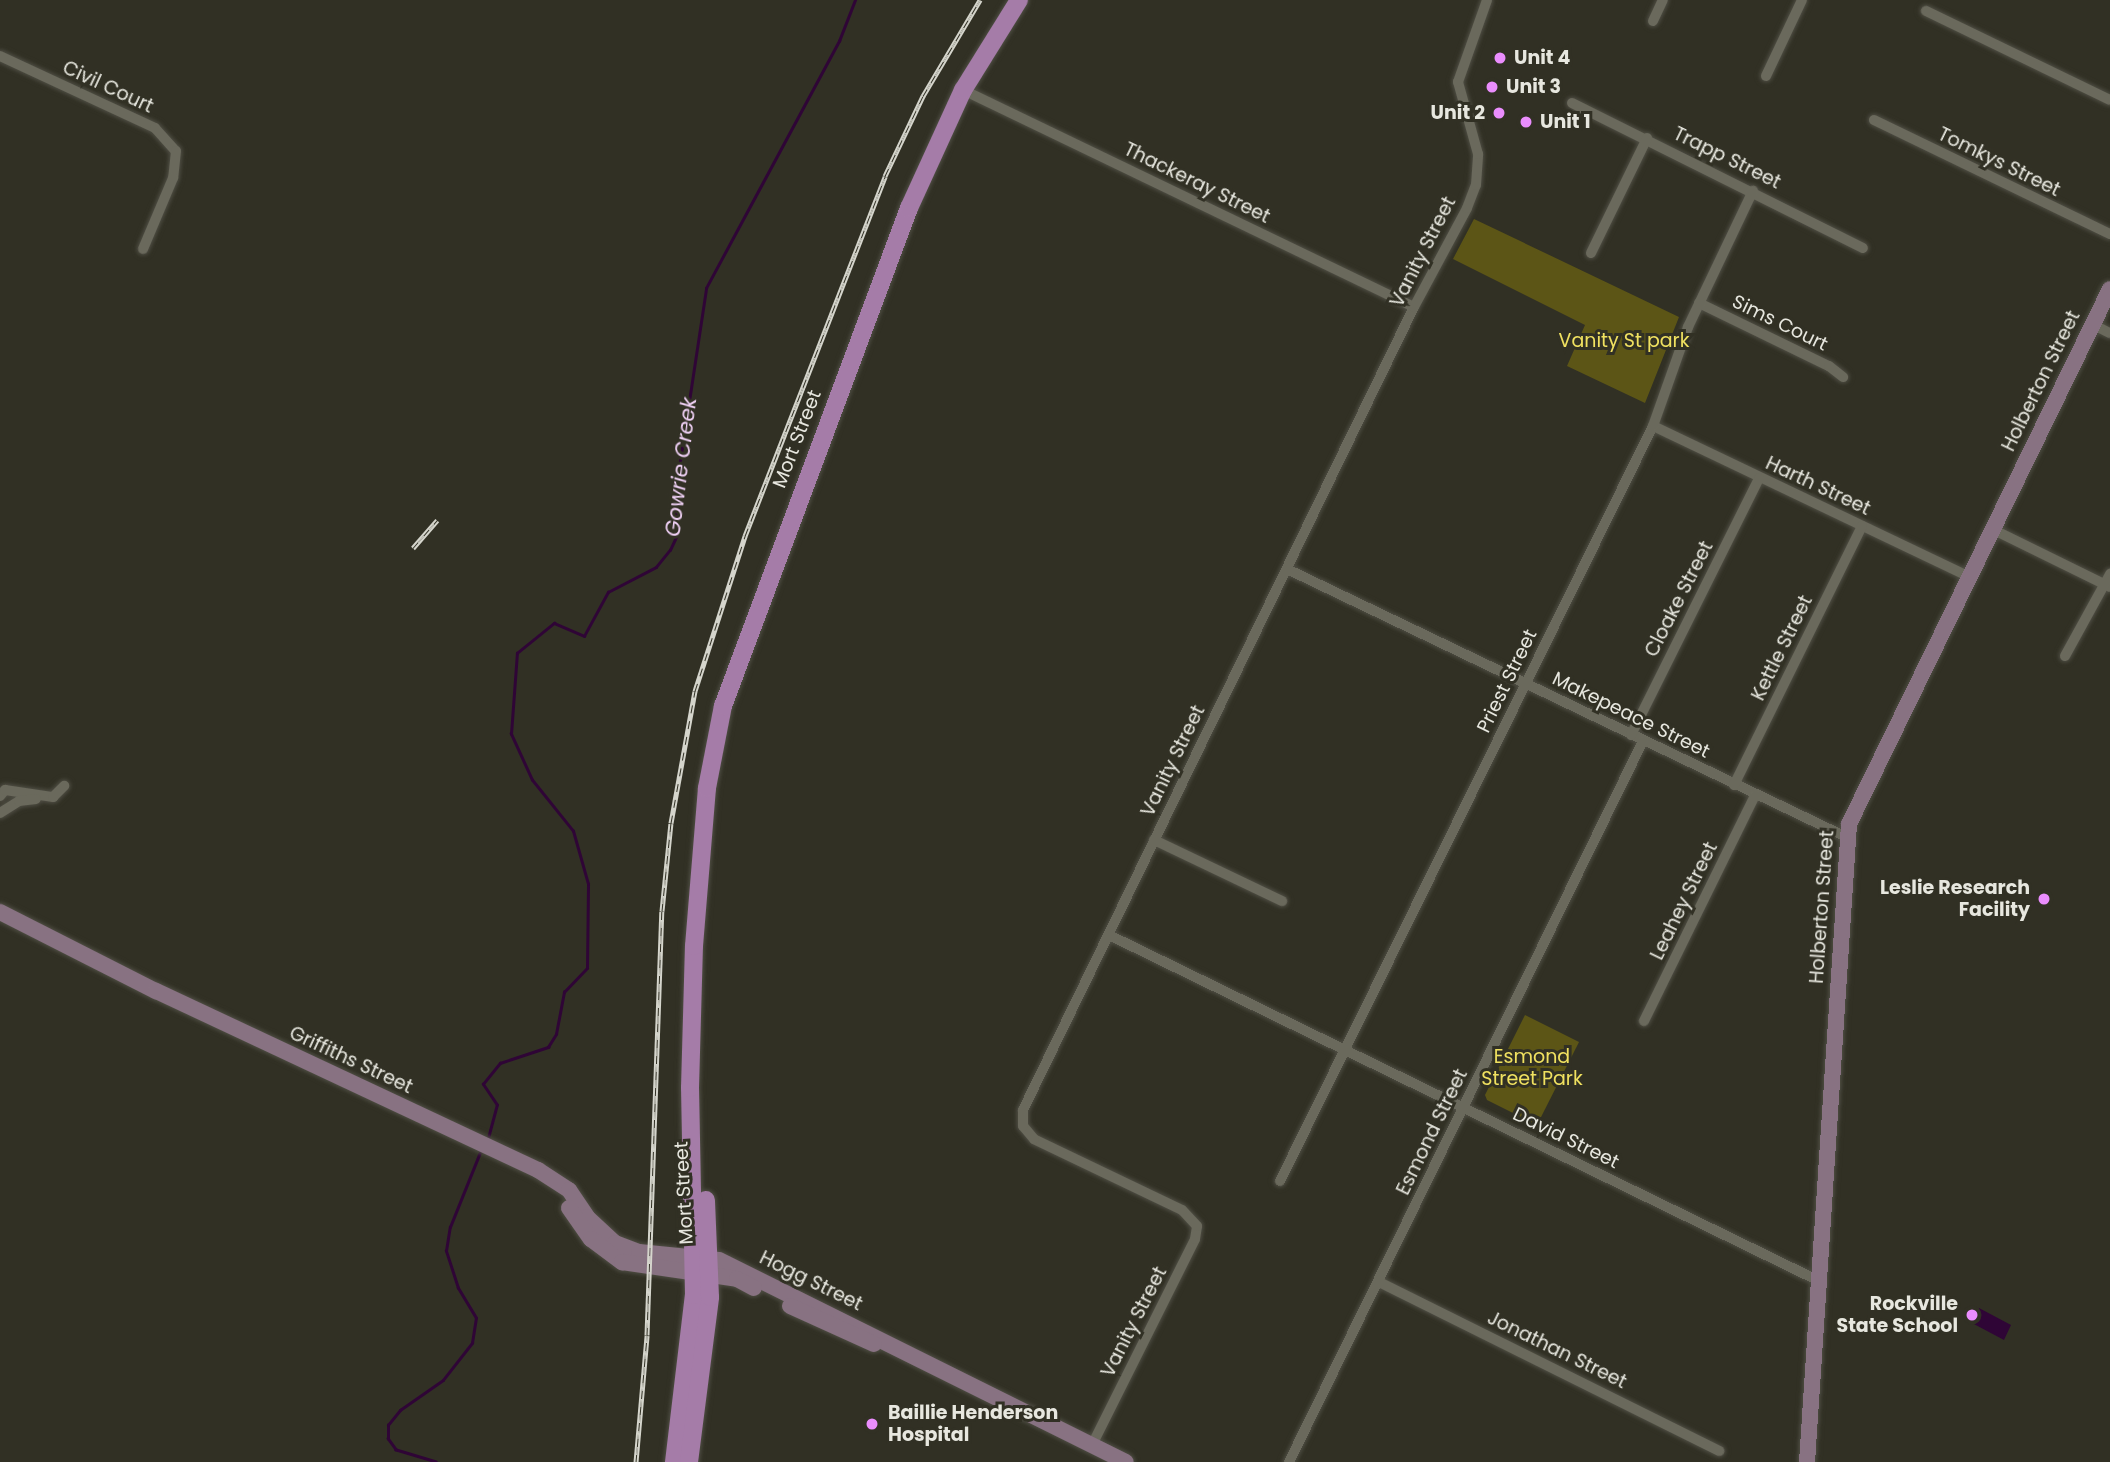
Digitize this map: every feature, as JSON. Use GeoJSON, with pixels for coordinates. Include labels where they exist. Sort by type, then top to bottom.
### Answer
{"type":"FeatureCollection","features":[{"type":"Feature","properties":{"kind":"main road","name":"Mort Street"},"geometry":{"type":"LineString","coordinates":[[689,1462],[703,1376],[701,1265],[690,1043],[707,788],[736,661],[909,208],[963,90],[1019,0]]}},
{"type":"Feature","properties":{"kind":"main road","name":"Mort Street"},"geometry":{"type":"LineString","coordinates":[[674,1462],[701,1265]]}},
{"type":"Feature","properties":{"kind":"street","name":"Vanity Street"},"geometry":{"type":"LineString","coordinates":[[1092,1445],[1195,1239],[1197,1226],[1182,1210],[1034,1139],[1023,1126],[1023,1110],[1476,185],[1478,154],[1458,82],[1488,0]]}},
{"type":"Feature","properties":{"kind":"street"},"geometry":{"type":"LineString","coordinates":[[1653,21],[1663,0]]}},
{"type":"Feature","properties":{"kind":"street"},"geometry":{"type":"LineString","coordinates":[[1766,76],[1802,0]]}},
{"type":"Feature","properties":{"kind":"street"},"geometry":{"type":"LineString","coordinates":[[1926,11],[2110,100]]}},
{"type":"Feature","properties":{"kind":"street","name":"Civil Court"},"geometry":{"type":"LineString","coordinates":[[0,56],[155,128],[176,151],[173,178],[143,249]]}},
{"type":"Feature","properties":{"kind":"street","name":"Thackeray Street"},"geometry":{"type":"LineString","coordinates":[[963,90],[1414,307]]}},
{"type":"Feature","properties":{"kind":"street","name":"Trapp Street"},"geometry":{"type":"LineString","coordinates":[[1572,103],[1647,138],[1863,248]]}},
{"type":"Feature","properties":{"kind":"street","name":"Tomkys Street"},"geometry":{"type":"LineString","coordinates":[[1874,120],[2110,234]]}},
{"type":"Feature","properties":{"kind":"street"},"geometry":{"type":"LineString","coordinates":[[1591,253],[1647,138]]}},
{"type":"Feature","properties":{"kind":"street","name":"Priest Street"},"geometry":{"type":"LineString","coordinates":[[1280,1181],[1653,426],[1699,303],[1753,191]]}},
{"type":"Feature","properties":{"kind":"street","name":"Holberton Street"},"geometry":{"type":"LineString","coordinates":[[1807,1462],[1846,837],[1992,529],[2110,289]]}},
{"type":"Feature","properties":{"kind":"street","name":"Sims Court"},"geometry":{"type":"LineString","coordinates":[[1699,303],[1829,366],[1843,377]]}},
{"type":"Feature","properties":{"kind":"street"},"geometry":{"type":"LineString","coordinates":[[2092,324],[2110,333]]}},
{"type":"Feature","properties":{"kind":"street","name":"Harth Street"},"geometry":{"type":"LineString","coordinates":[[1653,426],[1969,577]]}},
{"type":"Feature","properties":{"kind":"street","name":"Cloake Street"},"geometry":{"type":"LineString","coordinates":[[1631,735],[1759,478]]}},
{"type":"Feature","properties":{"kind":"street","name":"Kettle Street"},"geometry":{"type":"LineString","coordinates":[[1734,785],[1862,526]]}},
{"type":"Feature","properties":{"kind":"street"},"geometry":{"type":"LineString","coordinates":[[1992,529],[2108,582],[2065,656]]}},
{"type":"Feature","properties":{"kind":"street","name":"Makepeace Street"},"geometry":{"type":"LineString","coordinates":[[1287,569],[1846,837]]}},
{"type":"Feature","properties":{"kind":"street","name":"Esmond Street"},"geometry":{"type":"LineString","coordinates":[[1289,1462],[1643,741]]}},
{"type":"Feature","properties":{"kind":"street"},"geometry":{"type":"LineString","coordinates":[[0,813],[19,801],[53,797],[64,786]]}},
{"type":"Feature","properties":{"kind":"street"},"geometry":{"type":"LineString","coordinates":[[0,796],[5,790],[38,798]]}},
{"type":"Feature","properties":{"kind":"street","name":"Leahey Street"},"geometry":{"type":"LineString","coordinates":[[1644,1021],[1755,795]]}},
{"type":"Feature","properties":{"kind":"street"},"geometry":{"type":"LineString","coordinates":[[1154,840],[1282,901]]}},
{"type":"Feature","properties":{"kind":"street","name":"Griffiths Street"},"geometry":{"type":"LineString","coordinates":[[0,912],[156,991],[529,1168],[556,1191],[581,1228],[606,1252],[639,1266],[701,1265]]}},
{"type":"Feature","properties":{"kind":"street","name":"Griffiths Street"},"geometry":{"type":"LineString","coordinates":[[0,924],[93,969],[156,991]]}},
{"type":"Feature","properties":{"kind":"street","name":"David Street"},"geometry":{"type":"LineString","coordinates":[[1109,935],[1819,1280]]}},
{"type":"Feature","properties":{"kind":"street","name":"Hogg Street"},"geometry":{"type":"LineString","coordinates":[[701,1265],[900,1351],[1126,1462]]}},
{"type":"Feature","properties":{"kind":"street","name":"Jonathan Street"},"geometry":{"type":"LineString","coordinates":[[1379,1282],[1719,1451]]}},
{"type":"Feature","properties":{"kind":"green space","name":"Vanity St park"},"geometry":{"type":"Polygon","coordinates":[[[1474,219],[1679,317],[1645,403],[1567,366],[1585,325],[1453,259],[1474,219]]]}},
{"type":"Feature","properties":{"kind":"green space","name":"Esmond Street Park"},"geometry":{"type":"Polygon","coordinates":[[[1525,1015],[1579,1042],[1537,1125],[1487,1100],[1485,1095],[1525,1015]]]}},
{"type":"Feature","properties":{"kind":"shaded area"},"geometry":{"type":"Polygon","coordinates":[[[1979,1308],[2011,1325],[2004,1340],[1972,1323],[1979,1308]]]}},
{"type":"Feature","properties":{"kind":"waterway","name":"Gowrie Creek"},"geometry":{"type":"LineString","coordinates":[[488,1138],[497,1105],[483,1084],[500,1063],[548,1047],[556,1034],[564,992],[587,968],[588,884],[573,831],[532,780],[511,734],[517,653],[554,623],[584,636],[608,592],[656,567],[670,550],[677,535],[675,494],[706,288],[839,41],[855,0]]}},
{"type":"Feature","properties":{"kind":"waterway","name":"Gowrie Creek"},"geometry":{"type":"LineString","coordinates":[[436,1462],[396,1450],[388,1439],[388,1425],[400,1410],[443,1380],[472,1343],[476,1318],[458,1288],[446,1251],[450,1227],[481,1150]]}},
{"type":"Feature","properties":{"kind":"railway"},"geometry":{"type":"LineString","coordinates":[[636,1462],[647,1335],[662,911],[671,823],[695,691],[745,536],[885,176],[923,96],[980,0]]}},
{"type":"Feature","properties":{"kind":"railway"},"geometry":{"type":"LineString","coordinates":[[413,548],[437,520]]}},
{"type":"Feature","properties":{"kind":"place","name":"Unit 4"},"geometry":{"type":"Point","coordinates":[1500,58]}},
{"type":"Feature","properties":{"kind":"place","name":"Unit 3"},"geometry":{"type":"Point","coordinates":[1492,87]}},
{"type":"Feature","properties":{"kind":"place","name":"Unit 2"},"geometry":{"type":"Point","coordinates":[1499,113]}},
{"type":"Feature","properties":{"kind":"place","name":"Unit 1"},"geometry":{"type":"Point","coordinates":[1526,122]}},
{"type":"Feature","properties":{"kind":"place","name":"Leslie Research Facility"},"geometry":{"type":"Point","coordinates":[2044,899]}},
{"type":"Feature","properties":{"kind":"place","name":"Rockville State School"},"geometry":{"type":"Point","coordinates":[1972,1315]}},
{"type":"Feature","properties":{"kind":"place","name":"Baillie Henderson Hospital"},"geometry":{"type":"Point","coordinates":[872,1424]}}]}
